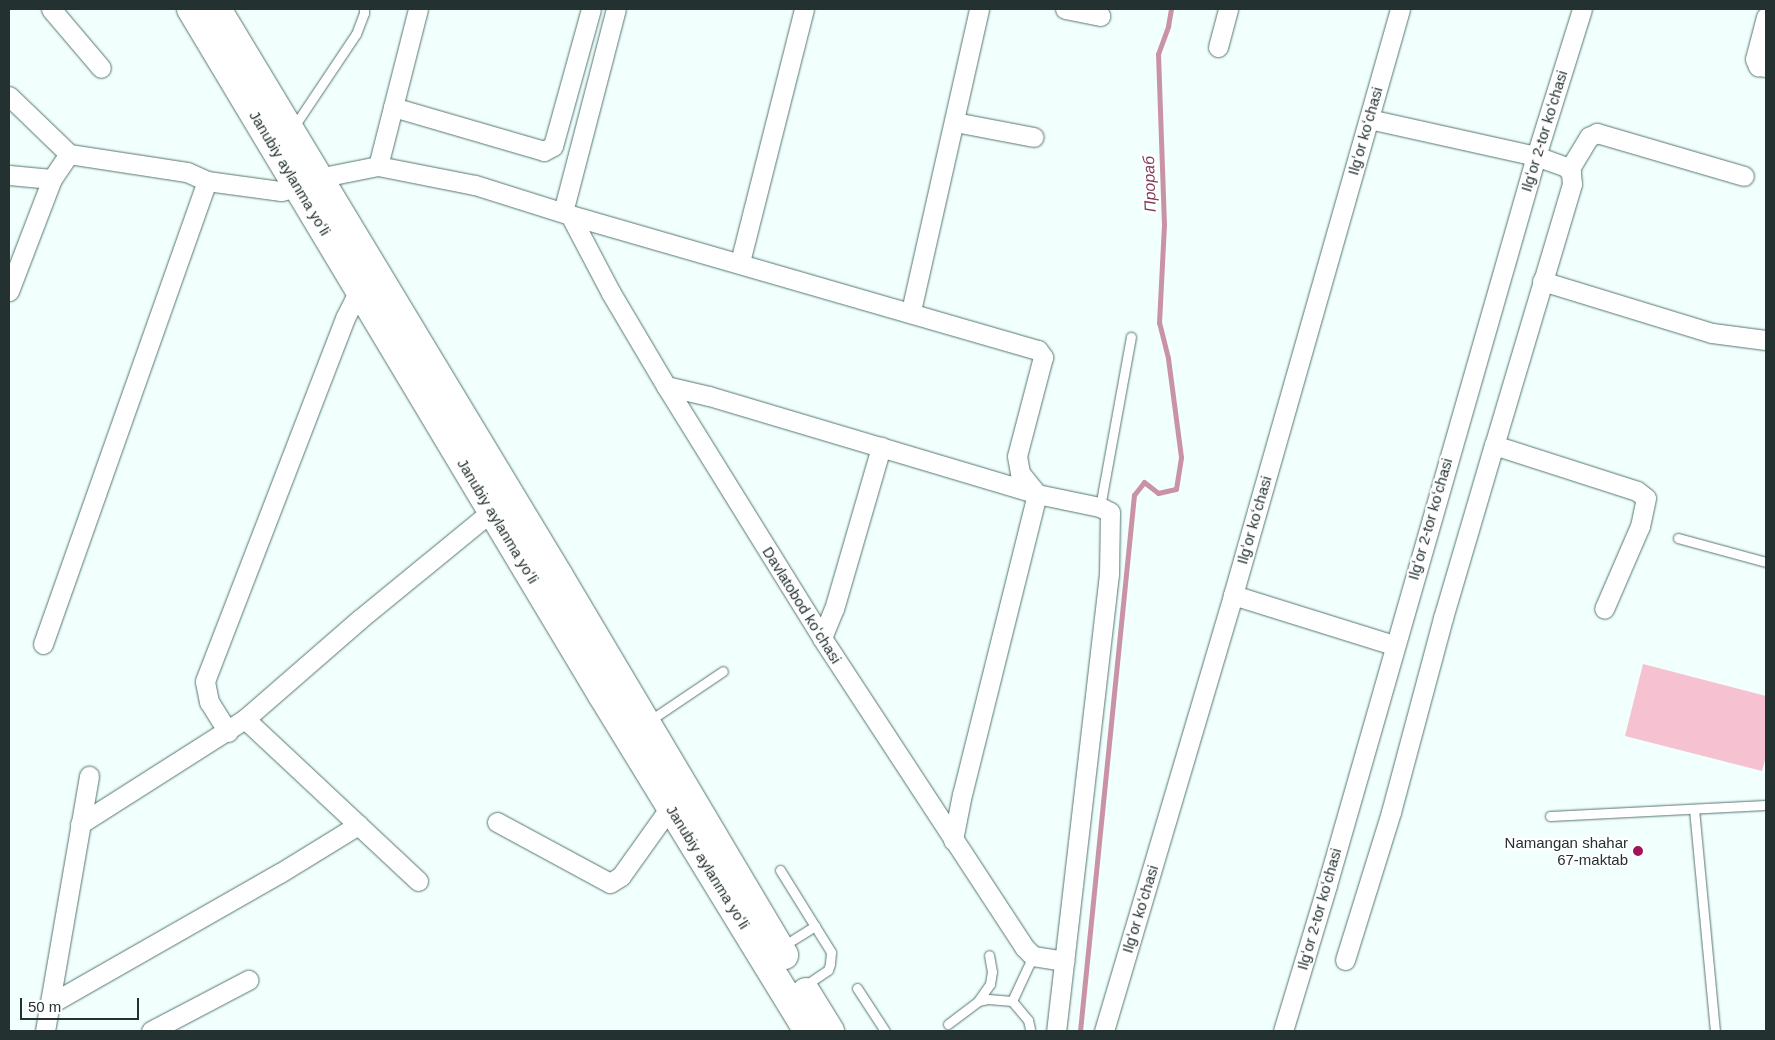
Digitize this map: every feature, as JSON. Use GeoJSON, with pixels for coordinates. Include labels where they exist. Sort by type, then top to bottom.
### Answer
{"type":"FeatureCollection","features":[{"type":"Feature","properties":{"kind":"highway","name":"Janubiy aylanma yoʻli"},"geometry":{"type":"LineString","coordinates":[[191,9],[308,183],[646,722],[830,1031]]}},
{"type":"Feature","properties":{"kind":"highway","name":"Janubiy aylanma yoʻli"},"geometry":{"type":"LineString","coordinates":[[216,9],[290,132],[308,183],[359,290],[808,1031]]}},
{"type":"Feature","properties":{"kind":"street"},"geometry":{"type":"LineString","coordinates":[[51,9],[101,68]]}},
{"type":"Feature","properties":{"kind":"street"},"geometry":{"type":"LineString","coordinates":[[378,166],[418,9]]}},
{"type":"Feature","properties":{"kind":"street"},"geometry":{"type":"LineString","coordinates":[[393,107],[544,152],[552,146],[591,9]]}},
{"type":"Feature","properties":{"kind":"street"},"geometry":{"type":"LineString","coordinates":[[566,213],[615,12],[596,9]]}},
{"type":"Feature","properties":{"kind":"street"},"geometry":{"type":"LineString","coordinates":[[740,262],[804,9]]}},
{"type":"Feature","properties":{"kind":"street"},"geometry":{"type":"LineString","coordinates":[[911,311],[979,9]]}},
{"type":"Feature","properties":{"kind":"street"},"geometry":{"type":"LineString","coordinates":[[1065,9],[1100,16]]}},
{"type":"Feature","properties":{"kind":"street"},"geometry":{"type":"LineString","coordinates":[[1218,47],[1228,9]]}},
{"type":"Feature","properties":{"kind":"street","name":"Ilgʻor koʻchasi"},"geometry":{"type":"LineString","coordinates":[[1104,1031],[1234,596],[1400,9]]}},
{"type":"Feature","properties":{"kind":"street","name":"Ilgʻor 2-tor koʻchasi"},"geometry":{"type":"LineString","coordinates":[[1283,1031],[1327,885],[1394,645],[1536,156],[1582,9]]}},
{"type":"Feature","properties":{"kind":"street"},"geometry":{"type":"LineString","coordinates":[[1766,17],[1755,60],[1758,66],[1766,67]]}},
{"type":"Feature","properties":{"kind":"street"},"geometry":{"type":"LineString","coordinates":[[9,96],[69,154],[187,172],[207,181],[281,191],[378,166],[475,185],[566,213],[911,311],[1038,350],[1043,357],[1017,456],[1020,473],[1037,494]]}},
{"type":"Feature","properties":{"kind":"street"},"geometry":{"type":"LineString","coordinates":[[1369,118],[1536,156],[1569,170]]}},
{"type":"Feature","properties":{"kind":"street"},"geometry":{"type":"LineString","coordinates":[[955,122],[1034,137]]}},
{"type":"Feature","properties":{"kind":"street"},"geometry":{"type":"LineString","coordinates":[[1345,960],[1391,812],[1443,618],[1572,184],[1569,170],[1589,137],[1598,133],[1744,176]]}},
{"type":"Feature","properties":{"kind":"street"},"geometry":{"type":"LineString","coordinates":[[9,291],[52,179],[69,154]]}},
{"type":"Feature","properties":{"kind":"street"},"geometry":{"type":"LineString","coordinates":[[9,175],[52,179]]}},
{"type":"Feature","properties":{"kind":"street"},"geometry":{"type":"LineString","coordinates":[[43,644],[207,181]]}},
{"type":"Feature","properties":{"kind":"street","name":"Davlatobod koʻchasi"},"geometry":{"type":"LineString","coordinates":[[566,213],[666,386],[822,638],[953,840],[1024,947],[1033,956]]}},
{"type":"Feature","properties":{"kind":"street"},"geometry":{"type":"LineString","coordinates":[[1542,281],[1712,333],[1766,340]]}},
{"type":"Feature","properties":{"kind":"street"},"geometry":{"type":"LineString","coordinates":[[228,732],[207,697],[205,682],[207,674],[345,318],[359,290]]}},
{"type":"Feature","properties":{"kind":"street"},"geometry":{"type":"LineString","coordinates":[[666,386],[881,447],[1037,494],[1100,507],[1110,512],[1109,574],[1056,1031]]}},
{"type":"Feature","properties":{"kind":"street"},"geometry":{"type":"LineString","coordinates":[[1494,445],[1637,491],[1646,498],[1640,526],[1604,609]]}},
{"type":"Feature","properties":{"kind":"street"},"geometry":{"type":"LineString","coordinates":[[822,638],[834,609],[881,447]]}},
{"type":"Feature","properties":{"kind":"street"},"geometry":{"type":"LineString","coordinates":[[953,840],[962,794],[1037,494]]}},
{"type":"Feature","properties":{"kind":"street"},"geometry":{"type":"LineString","coordinates":[[80,824],[228,732],[360,619],[492,511]]}},
{"type":"Feature","properties":{"kind":"street"},"geometry":{"type":"LineString","coordinates":[[1234,596],[1394,645]]}},
{"type":"Feature","properties":{"kind":"street"},"geometry":{"type":"LineString","coordinates":[[245,719],[418,881]]}},
{"type":"Feature","properties":{"kind":"street"},"geometry":{"type":"LineString","coordinates":[[45,1031],[89,776]]}},
{"type":"Feature","properties":{"kind":"street"},"geometry":{"type":"LineString","coordinates":[[496,822],[610,883],[621,876],[671,806]]}},
{"type":"Feature","properties":{"kind":"street"},"geometry":{"type":"LineString","coordinates":[[50,1004],[280,873],[358,825]]}},
{"type":"Feature","properties":{"kind":"street"},"geometry":{"type":"LineString","coordinates":[[1033,956],[1065,961]]}},
{"type":"Feature","properties":{"kind":"street"},"geometry":{"type":"LineString","coordinates":[[151,1031],[248,980]]}},
{"type":"Feature","properties":{"kind":"lane"},"geometry":{"type":"LineString","coordinates":[[290,132],[356,34],[364,9]]}},
{"type":"Feature","properties":{"kind":"lane"},"geometry":{"type":"LineString","coordinates":[[1100,507],[1131,337]]}},
{"type":"Feature","properties":{"kind":"lane"},"geometry":{"type":"LineString","coordinates":[[1678,538],[1766,562]]}},
{"type":"Feature","properties":{"kind":"lane"},"geometry":{"type":"LineString","coordinates":[[646,722],[723,671]]}},
{"type":"Feature","properties":{"kind":"lane"},"geometry":{"type":"LineString","coordinates":[[1550,816],[1766,805]]}},
{"type":"Feature","properties":{"kind":"lane"},"geometry":{"type":"LineString","coordinates":[[1694,809],[1714,1031]]}},
{"type":"Feature","properties":{"kind":"lane"},"geometry":{"type":"LineString","coordinates":[[780,870],[830,952],[830,964],[823,974],[803,987]]}},
{"type":"Feature","properties":{"kind":"lane"},"geometry":{"type":"LineString","coordinates":[[780,948],[815,926]]}},
{"type":"Feature","properties":{"kind":"lane"},"geometry":{"type":"LineString","coordinates":[[978,1002],[990,984],[992,972],[989,955]]}},
{"type":"Feature","properties":{"kind":"lane"},"geometry":{"type":"LineString","coordinates":[[1012,1001],[1033,956]]}},
{"type":"Feature","properties":{"kind":"lane"},"geometry":{"type":"LineString","coordinates":[[857,988],[885,1031]]}},
{"type":"Feature","properties":{"kind":"lane"},"geometry":{"type":"LineString","coordinates":[[948,1024],[978,1002],[988,999],[1012,1001],[1028,1020],[1030,1029]]}},
{"type":"Feature","properties":{"kind":"shaded area"},"geometry":{"type":"Polygon","coordinates":[[[1643,664],[1766,696],[1766,756],[1762,771],[1625,736],[1643,664]]]}},
{"type":"Feature","properties":{"kind":"waterway","name":"Прораб"},"geometry":{"type":"LineString","coordinates":[[1080,1031],[1134,495],[1144,482],[1158,493],[1176,489],[1181,457],[1168,358],[1159,323],[1164,225],[1158,54],[1168,26],[1171,9]]}},
{"type":"Feature","properties":{"kind":"place","name":"Namangan shahar 67-maktab"},"geometry":{"type":"Point","coordinates":[1638,851]}}]}
